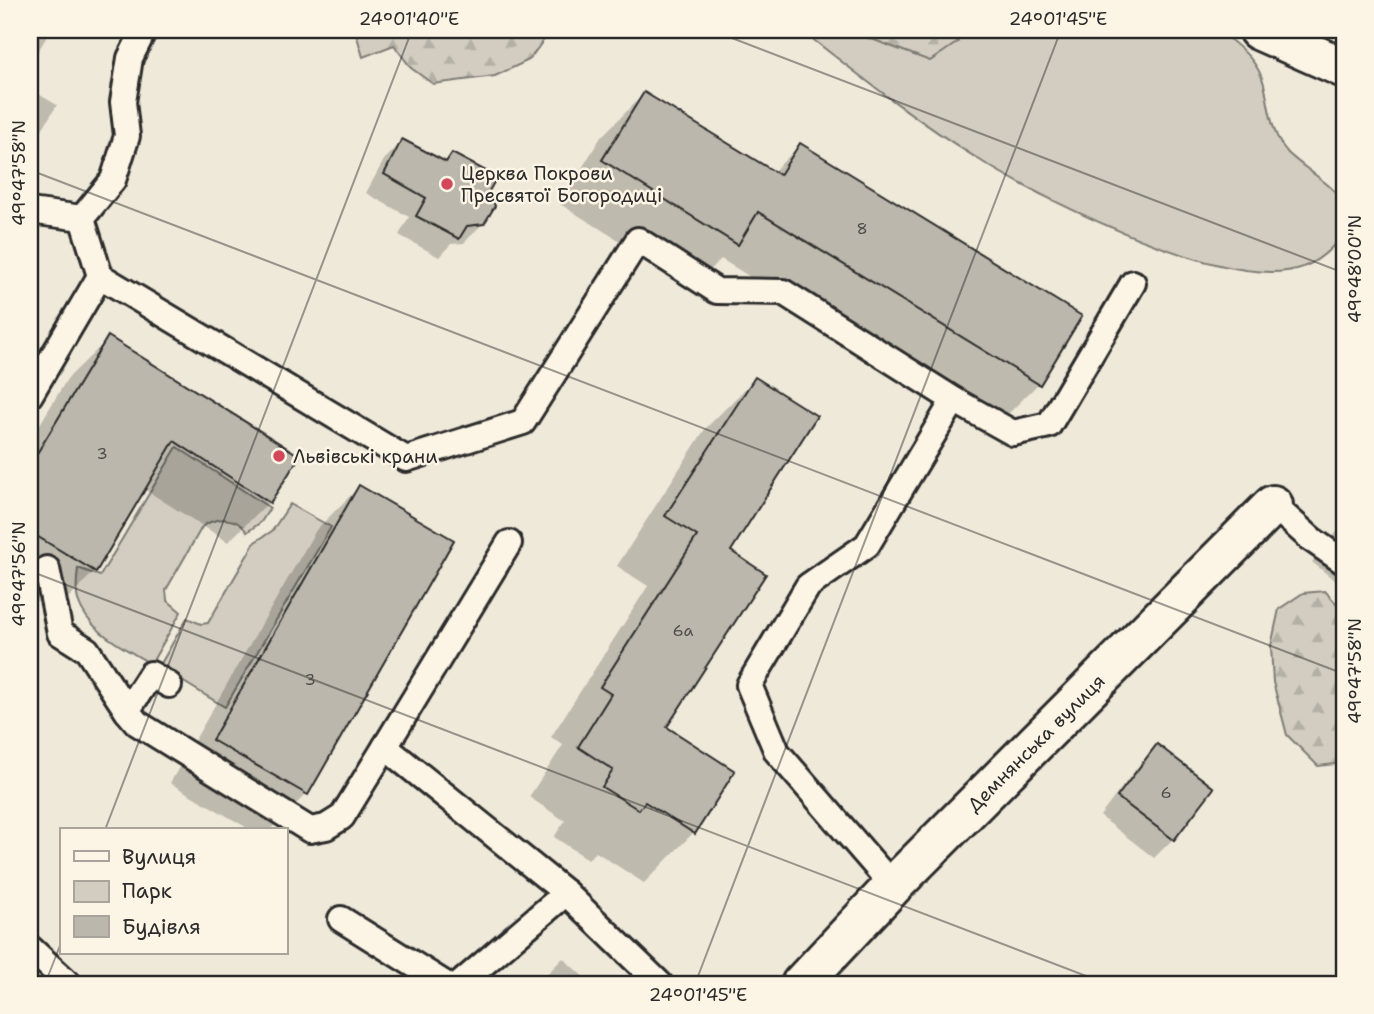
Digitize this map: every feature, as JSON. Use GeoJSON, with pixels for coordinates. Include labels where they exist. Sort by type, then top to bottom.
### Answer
{"type":"FeatureCollection","features":[{"type":"Feature","properties":{"kind":"street"},"geometry":{"type":"LineString","coordinates":[[1258,30],[1344,68]]}},
{"type":"Feature","properties":{"kind":"street","name":"Демнянська вулиця"},"geometry":{"type":"LineString","coordinates":[[801,984],[893,886],[1273,505]]}},
{"type":"Feature","properties":{"kind":"lane"},"geometry":{"type":"LineString","coordinates":[[82,218],[113,180],[127,136],[123,102],[130,58],[144,30]]}},
{"type":"Feature","properties":{"kind":"lane"},"geometry":{"type":"LineString","coordinates":[[30,211],[82,218]]}},
{"type":"Feature","properties":{"kind":"lane"},"geometry":{"type":"LineString","coordinates":[[82,218],[100,276],[406,459],[523,422],[638,240],[717,290],[783,292],[954,400],[1013,433],[1049,425],[1133,283]]}},
{"type":"Feature","properties":{"kind":"lane"},"geometry":{"type":"LineString","coordinates":[[30,395],[100,276]]}},
{"type":"Feature","properties":{"kind":"lane"},"geometry":{"type":"LineString","coordinates":[[893,886],[777,752],[749,685],[808,586],[867,545],[954,400]]}},
{"type":"Feature","properties":{"kind":"lane"},"geometry":{"type":"LineString","coordinates":[[1273,505],[1311,539],[1344,562]]}},
{"type":"Feature","properties":{"kind":"lane"},"geometry":{"type":"LineString","coordinates":[[47,569],[60,633],[87,650],[136,723],[310,830],[326,827],[342,817],[509,543]]}},
{"type":"Feature","properties":{"kind":"lane"},"geometry":{"type":"LineString","coordinates":[[127,711],[151,674],[169,685]]}},
{"type":"Feature","properties":{"kind":"lane"},"geometry":{"type":"LineString","coordinates":[[385,747],[566,893],[660,984]]}},
{"type":"Feature","properties":{"kind":"lane"},"geometry":{"type":"LineString","coordinates":[[460,984],[566,893]]}},
{"type":"Feature","properties":{"kind":"lane"},"geometry":{"type":"LineString","coordinates":[[341,919],[445,984]]}},
{"type":"Feature","properties":{"kind":"lane"},"geometry":{"type":"LineString","coordinates":[[30,948],[69,984]]}},
{"type":"Feature","properties":{"kind":"green space"},"geometry":{"type":"Polygon","coordinates":[[[355,30],[551,30],[529,60],[495,76],[433,84],[411,68],[394,45],[363,57],[355,30]]]}},
{"type":"Feature","properties":{"kind":"green space"},"geometry":{"type":"Polygon","coordinates":[[[801,30],[848,30],[930,61],[957,42],[952,30],[1216,30],[1239,46],[1257,67],[1264,84],[1274,129],[1282,145],[1343,202],[1342,234],[1322,257],[1313,263],[1272,272],[1232,268],[1142,240],[1052,200],[986,164],[869,83],[801,30]]]}},
{"type":"Feature","properties":{"kind":"green space"},"geometry":{"type":"Polygon","coordinates":[[[848,30],[952,30],[958,42],[930,61],[848,30]]]}},
{"type":"Feature","properties":{"kind":"green space"},"geometry":{"type":"Polygon","coordinates":[[[177,447],[270,508],[261,522],[247,532],[238,523],[226,519],[202,527],[166,590],[167,600],[181,612],[151,664],[108,638],[90,621],[78,600],[76,584],[78,568],[100,576],[177,447]]]}},
{"type":"Feature","properties":{"kind":"green space"},"geometry":{"type":"Polygon","coordinates":[[[290,504],[331,527],[225,707],[159,667],[187,618],[201,624],[208,623],[255,542],[272,531],[290,504]]]}},
{"type":"Feature","properties":{"kind":"green space"},"geometry":{"type":"Polygon","coordinates":[[[1325,591],[1344,612],[1344,678],[1338,707],[1344,712],[1344,763],[1318,766],[1287,735],[1273,682],[1271,646],[1279,609],[1303,593],[1325,591]]]}},
{"type":"Feature","properties":{"kind":"building"},"geometry":{"type":"Polygon","coordinates":[[[644,92],[780,175],[800,143],[1082,316],[1040,385],[758,212],[738,245],[602,160],[644,92]]]}},
{"type":"Feature","properties":{"kind":"building","name":"Церква Покрови Пресвятої Богородиці"},"geometry":{"type":"Polygon","coordinates":[[[402,139],[446,162],[452,153],[497,177],[489,191],[495,206],[484,224],[467,226],[459,239],[416,216],[426,198],[384,174],[402,139]]]}},
{"type":"Feature","properties":{"kind":"building"},"geometry":{"type":"Polygon","coordinates":[[[108,336],[300,456],[270,503],[174,441],[96,572],[30,532],[30,465],[108,336]]]}},
{"type":"Feature","properties":{"kind":"building"},"geometry":{"type":"Polygon","coordinates":[[[755,377],[817,416],[731,551],[766,574],[667,727],[735,771],[695,834],[645,802],[639,810],[602,787],[613,770],[578,747],[611,694],[600,687],[697,536],[665,516],[755,377]]]}},
{"type":"Feature","properties":{"kind":"building"},"geometry":{"type":"Polygon","coordinates":[[[359,485],[454,540],[308,795],[212,740],[359,485]]]}},
{"type":"Feature","properties":{"kind":"building"},"geometry":{"type":"Polygon","coordinates":[[[1157,744],[1214,788],[1174,840],[1117,797],[1157,744]]]}},
{"type":"Feature","properties":{"kind":"place","name":"Церква Покрови Пресвятої Богородиці"},"geometry":{"type":"Point","coordinates":[447,184]}},
{"type":"Feature","properties":{"kind":"place","name":"Львівські крани"},"geometry":{"type":"Point","coordinates":[279,456]}}]}
